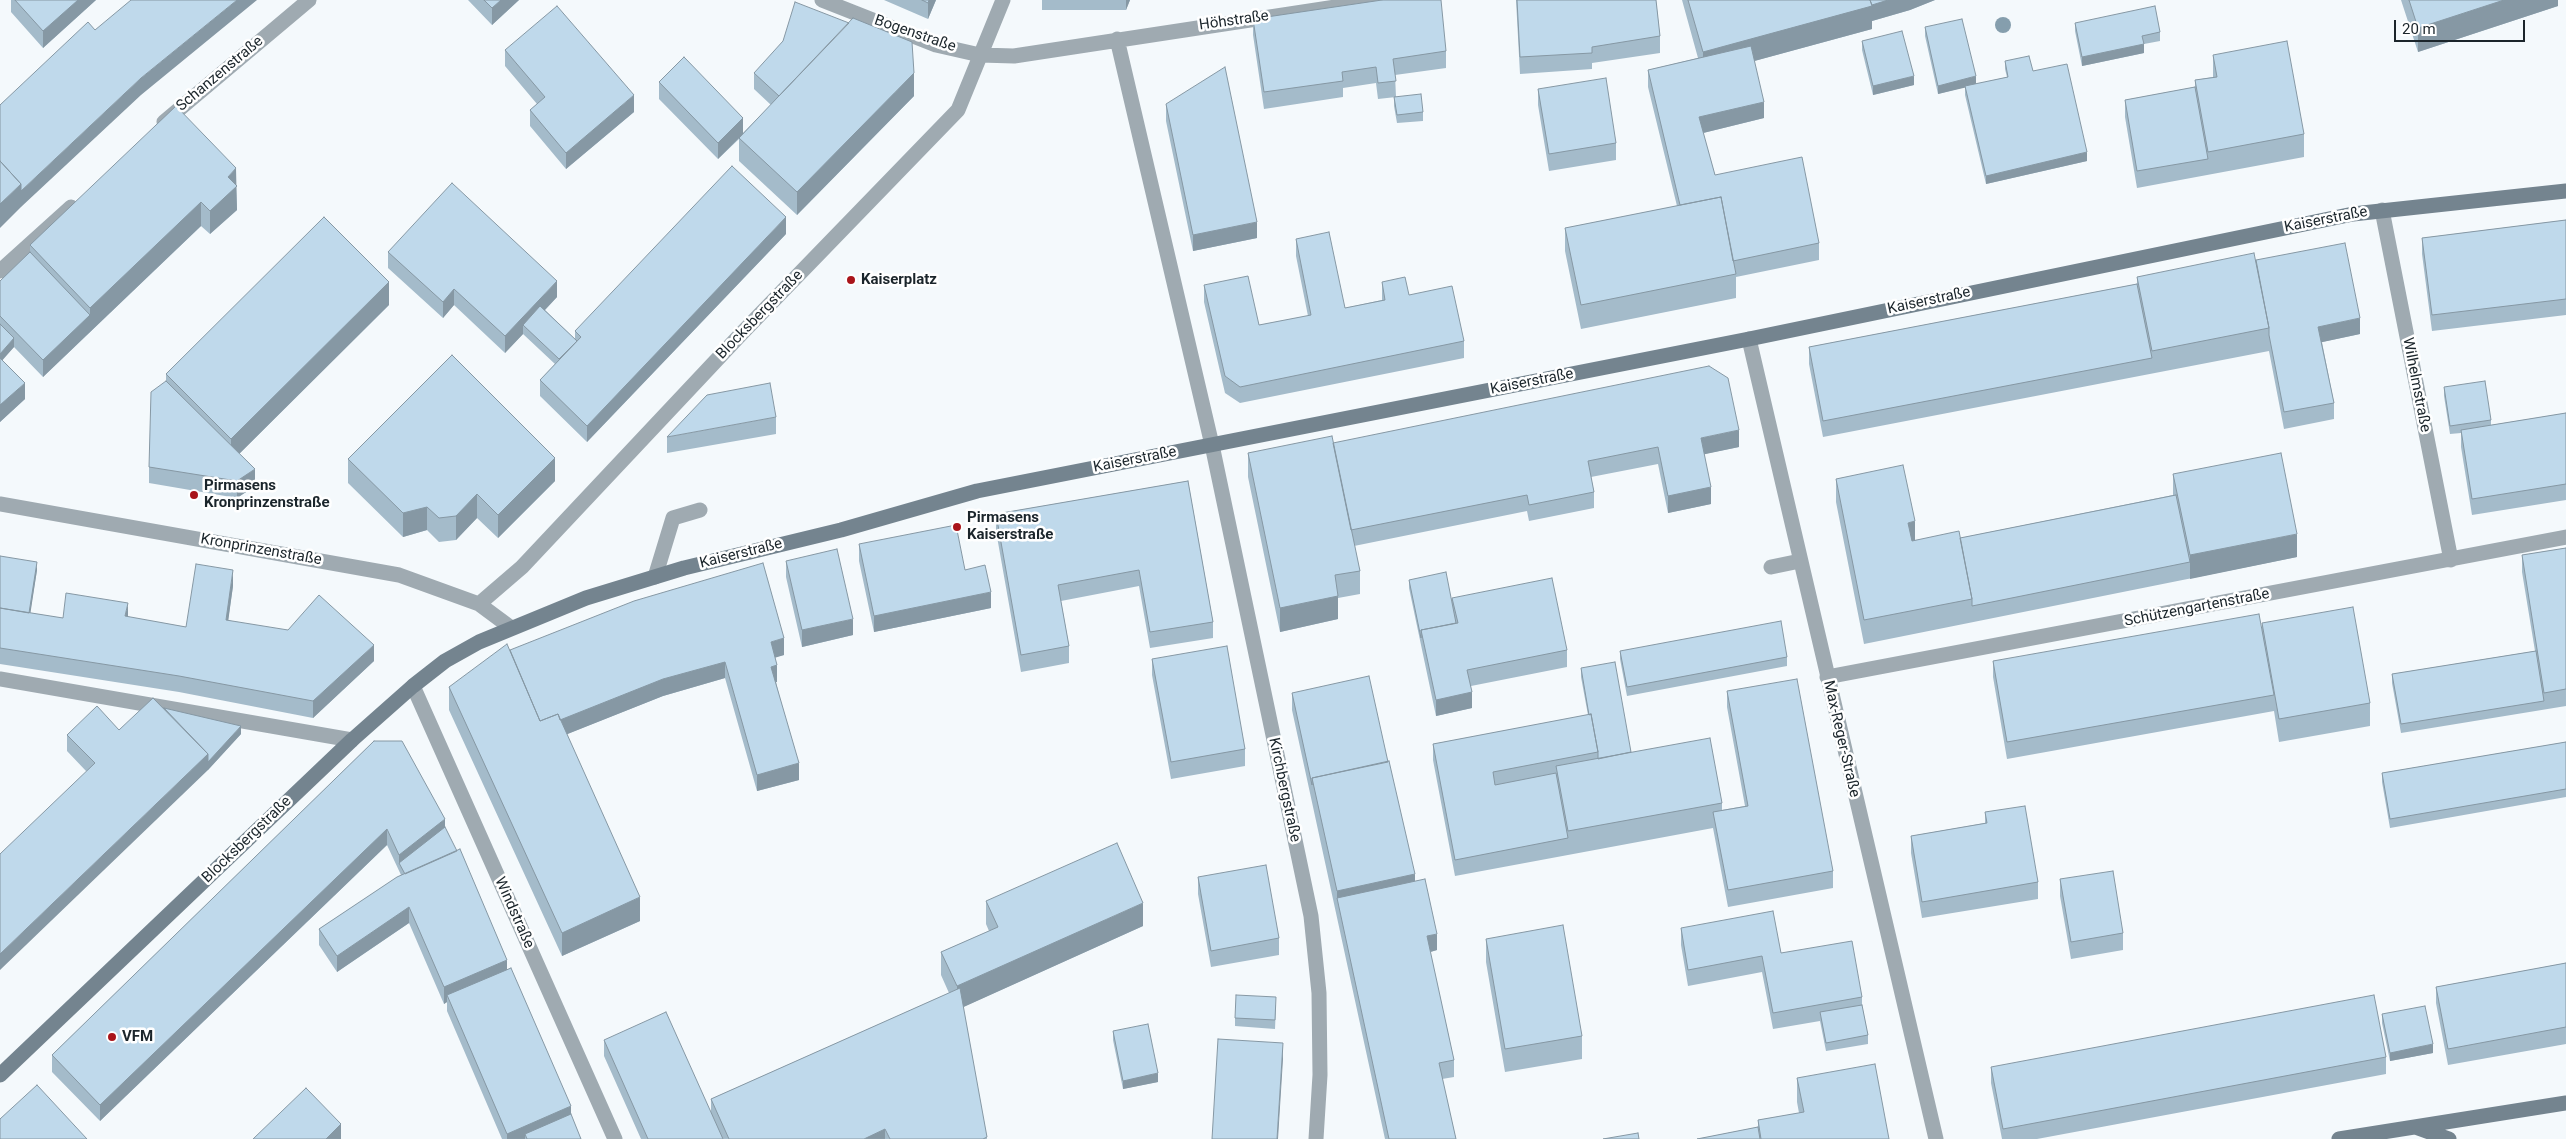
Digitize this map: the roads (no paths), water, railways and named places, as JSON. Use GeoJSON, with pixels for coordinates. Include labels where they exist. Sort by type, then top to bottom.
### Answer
{"type":"FeatureCollection","features":[{"type":"Feature","properties":{"kind":"main road","name":"Kaiserstraße"},"geometry":{"type":"LineString","coordinates":[[510,627],[586,598],[655,577],[841,530],[977,491],[1750,339],[2143,256],[2382,210],[2566,191]]}},
{"type":"Feature","properties":{"kind":"main road","name":"Blocksbergstraße"},"geometry":{"type":"LineString","coordinates":[[0,1075],[352,740],[413,686],[445,661],[510,627]]}},
{"type":"Feature","properties":{"kind":"main road"},"geometry":{"type":"LineString","coordinates":[[2349,1138],[2566,1103]]}},
{"type":"Feature","properties":{"kind":"main road"},"geometry":{"type":"LineString","coordinates":[[2414,1126],[2450,1139]]}},
{"type":"Feature","properties":{"kind":"street","name":"Schanzenstraße"},"geometry":{"type":"LineString","coordinates":[[153,132],[309,0]]}},
{"type":"Feature","properties":{"kind":"street","name":"Bogenstraße"},"geometry":{"type":"LineString","coordinates":[[822,0],[936,45],[980,55]]}},
{"type":"Feature","properties":{"kind":"street","name":"Blocksbergstraße"},"geometry":{"type":"LineString","coordinates":[[479,604],[522,566],[742,333],[958,110],[1003,0]]}},
{"type":"Feature","properties":{"kind":"street","name":"Höhstraße"},"geometry":{"type":"LineString","coordinates":[[1117,40],[1381,0]]}},
{"type":"Feature","properties":{"kind":"street"},"geometry":{"type":"LineString","coordinates":[[980,55],[1024,54],[1117,40],[1212,445]]}},
{"type":"Feature","properties":{"kind":"street"},"geometry":{"type":"LineString","coordinates":[[0,271],[80,198]]}},
{"type":"Feature","properties":{"kind":"street","name":"Wilhelmstraße"},"geometry":{"type":"LineString","coordinates":[[2382,210],[2451,560]]}},
{"type":"Feature","properties":{"kind":"street","name":"Max-Reger-Straße"},"geometry":{"type":"LineString","coordinates":[[1750,339],[1827,678],[1936,1139]]}},
{"type":"Feature","properties":{"kind":"street","name":"Kirchbergstraße"},"geometry":{"type":"LineString","coordinates":[[1212,445],[1311,916],[1319,993],[1320,1075],[1316,1139]]}},
{"type":"Feature","properties":{"kind":"street","name":"Kronprinzenstraße"},"geometry":{"type":"LineString","coordinates":[[0,504],[399,575],[479,604],[510,627]]}},
{"type":"Feature","properties":{"kind":"street"},"geometry":{"type":"LineString","coordinates":[[655,577],[673,518],[700,510]]}},
{"type":"Feature","properties":{"kind":"street","name":"Schützengartenstraße"},"geometry":{"type":"LineString","coordinates":[[1827,678],[2566,537]]}},
{"type":"Feature","properties":{"kind":"street"},"geometry":{"type":"LineString","coordinates":[[1772,567],[1800,561]]}},
{"type":"Feature","properties":{"kind":"street"},"geometry":{"type":"LineString","coordinates":[[0,679],[352,740]]}},
{"type":"Feature","properties":{"kind":"street","name":"Windstraße"},"geometry":{"type":"LineString","coordinates":[[413,686],[615,1139]]}},
{"type":"Feature","properties":{"kind":"place","name":"Kaiserplatz"},"geometry":{"type":"Point","coordinates":[851,280]}},
{"type":"Feature","properties":{"kind":"place","name":"Pirmasens Kronprinzenstraße"},"geometry":{"type":"Point","coordinates":[194,495]}},
{"type":"Feature","properties":{"kind":"place","name":"Pirmasens Kaiserstraße"},"geometry":{"type":"Point","coordinates":[957,527]}},
{"type":"Feature","properties":{"kind":"place","name":"VFM"},"geometry":{"type":"Point","coordinates":[112,1037]}}]}
